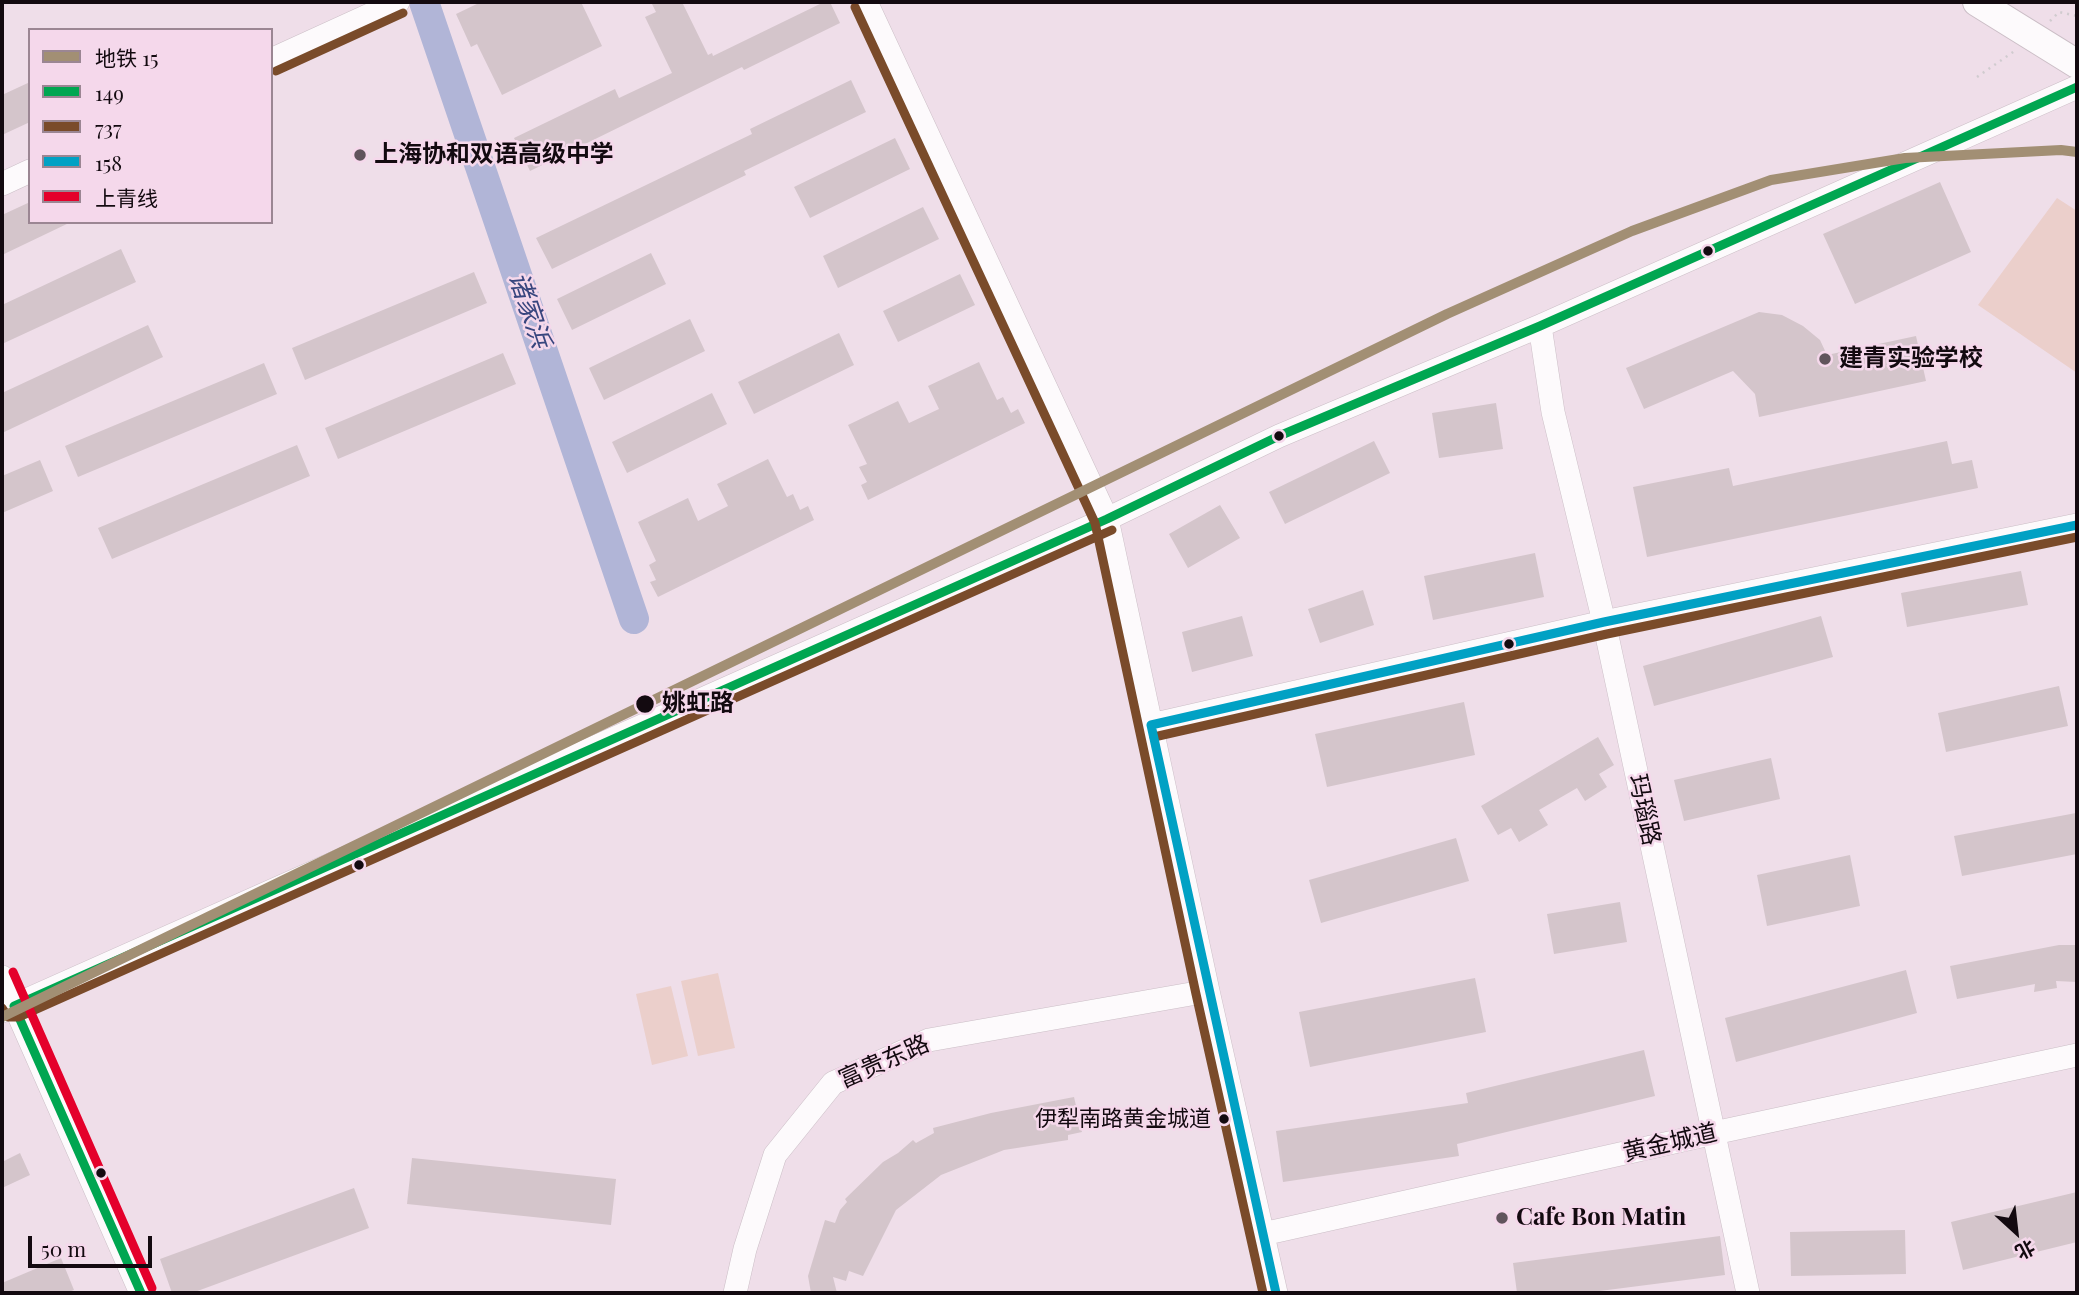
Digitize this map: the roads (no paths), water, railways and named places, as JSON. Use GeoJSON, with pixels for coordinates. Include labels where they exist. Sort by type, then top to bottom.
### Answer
{"type":"FeatureCollection","features":[{"type":"Feature","properties":{"kind":"main road"},"geometry":{"type":"LineString","coordinates":[[1977,2],[2077,64]]}},
{"type":"Feature","properties":{"kind":"street"},"geometry":{"type":"LineString","coordinates":[[273,59],[398,2]]}},
{"type":"Feature","properties":{"kind":"street"},"geometry":{"type":"LineString","coordinates":[[866,2],[1107,519],[1276,1293]]}},
{"type":"Feature","properties":{"kind":"street"},"geometry":{"type":"LineString","coordinates":[[8,1009],[1107,519],[1279,436],[1540,326],[2077,87]]}},
{"type":"Feature","properties":{"kind":"street"},"geometry":{"type":"LineString","coordinates":[[2,184],[28,172]]}},
{"type":"Feature","properties":{"kind":"street","name":"玛瑙路"},"geometry":{"type":"LineString","coordinates":[[1540,326],[1553,412],[1604,622],[1748,1293]]}},
{"type":"Feature","properties":{"kind":"street"},"geometry":{"type":"LineString","coordinates":[[1151,725],[1604,622],[2077,525]]}},
{"type":"Feature","properties":{"kind":"street"},"geometry":{"type":"LineString","coordinates":[[2,977],[8,1009],[141,1293]]}},
{"type":"Feature","properties":{"kind":"street","name":"富贵东路"},"geometry":{"type":"LineString","coordinates":[[735,1293],[745,1249],[775,1155],[832,1083],[929,1040],[1208,990]]}},
{"type":"Feature","properties":{"kind":"street","name":"黄金城道"},"geometry":{"type":"LineString","coordinates":[[1263,1234],[2077,1055]]}},
{"type":"Feature","properties":{"kind":"waterway","name":"诸家浜"},"geometry":{"type":"LineString","coordinates":[[424,2],[634,619]]}},
{"type":"Feature","properties":{"kind":"metro line","name":"15"},"geometry":{"type":"LineString","coordinates":[[2,1017],[1447,314],[1632,231],[1771,180],[1905,158],[2061,150],[2077,152]]}},
{"type":"Feature","properties":{"kind":"place","name":"上海协和双语高级中学"},"geometry":{"type":"Point","coordinates":[360,155]}},
{"type":"Feature","properties":{"kind":"place","name":"建青实验学校"},"geometry":{"type":"Point","coordinates":[1825,359]}},
{"type":"Feature","properties":{"kind":"place","name":"姚虹路"},"geometry":{"type":"Point","coordinates":[645,704]}},
{"type":"Feature","properties":{"kind":"place","name":"伊犁南路黄金城道"},"geometry":{"type":"Point","coordinates":[1224,1119]}},
{"type":"Feature","properties":{"kind":"place","name":"Cafe Bon Matin"},"geometry":{"type":"Point","coordinates":[1502,1218]}}]}
